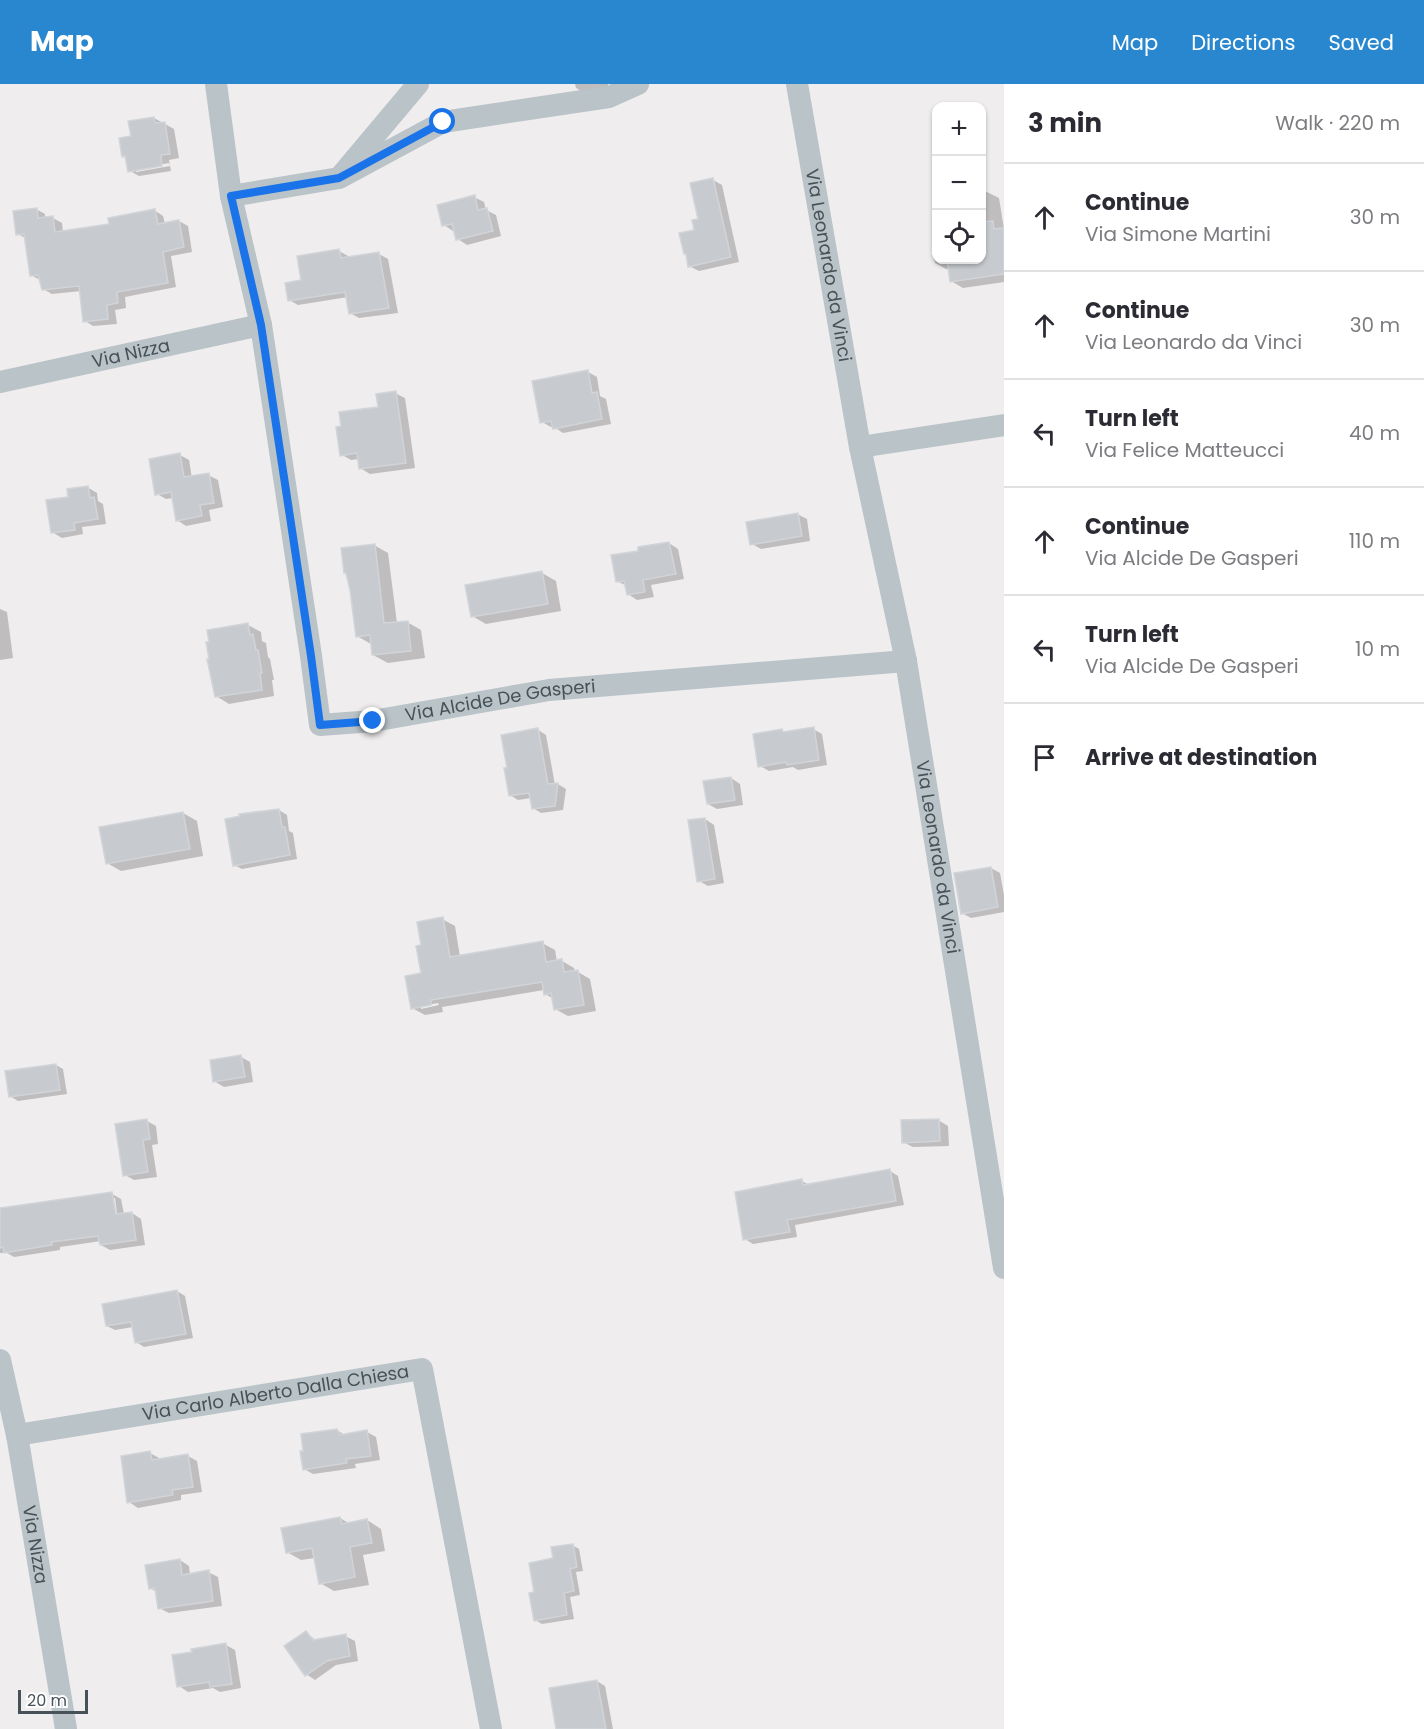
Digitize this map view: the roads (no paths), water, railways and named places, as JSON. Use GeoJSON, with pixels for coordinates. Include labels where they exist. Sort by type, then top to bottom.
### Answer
{"type":"FeatureCollection","features":[{"type":"Feature","properties":{"kind":"street"},"geometry":{"type":"LineString","coordinates":[[216,84],[231,196],[261,325]]}},
{"type":"Feature","properties":{"kind":"street"},"geometry":{"type":"LineString","coordinates":[[339,178],[418,84]]}},
{"type":"Feature","properties":{"kind":"street"},"geometry":{"type":"LineString","coordinates":[[231,196],[339,178],[443,122],[609,97],[638,84]]}},
{"type":"Feature","properties":{"kind":"street","name":"Via Leonardo da Vinci"},"geometry":{"type":"LineString","coordinates":[[797,84],[860,447],[906,661],[1004,1268]]}},
{"type":"Feature","properties":{"kind":"street","name":"Via Nizza"},"geometry":{"type":"LineString","coordinates":[[0,382],[261,325]]}},
{"type":"Feature","properties":{"kind":"street","name":"Via Alcide De Gasperi"},"geometry":{"type":"LineString","coordinates":[[261,325],[320,725],[373,721],[549,690],[906,661]]}},
{"type":"Feature","properties":{"kind":"street"},"geometry":{"type":"LineString","coordinates":[[860,447],[1004,425]]}},
{"type":"Feature","properties":{"kind":"street","name":"Via Nizza"},"geometry":{"type":"LineString","coordinates":[[0,1360],[17,1435],[66,1729]]}},
{"type":"Feature","properties":{"kind":"street","name":"Via Carlo Alberto Dalla Chiesa"},"geometry":{"type":"LineString","coordinates":[[17,1435],[422,1369],[491,1729]]}}]}
